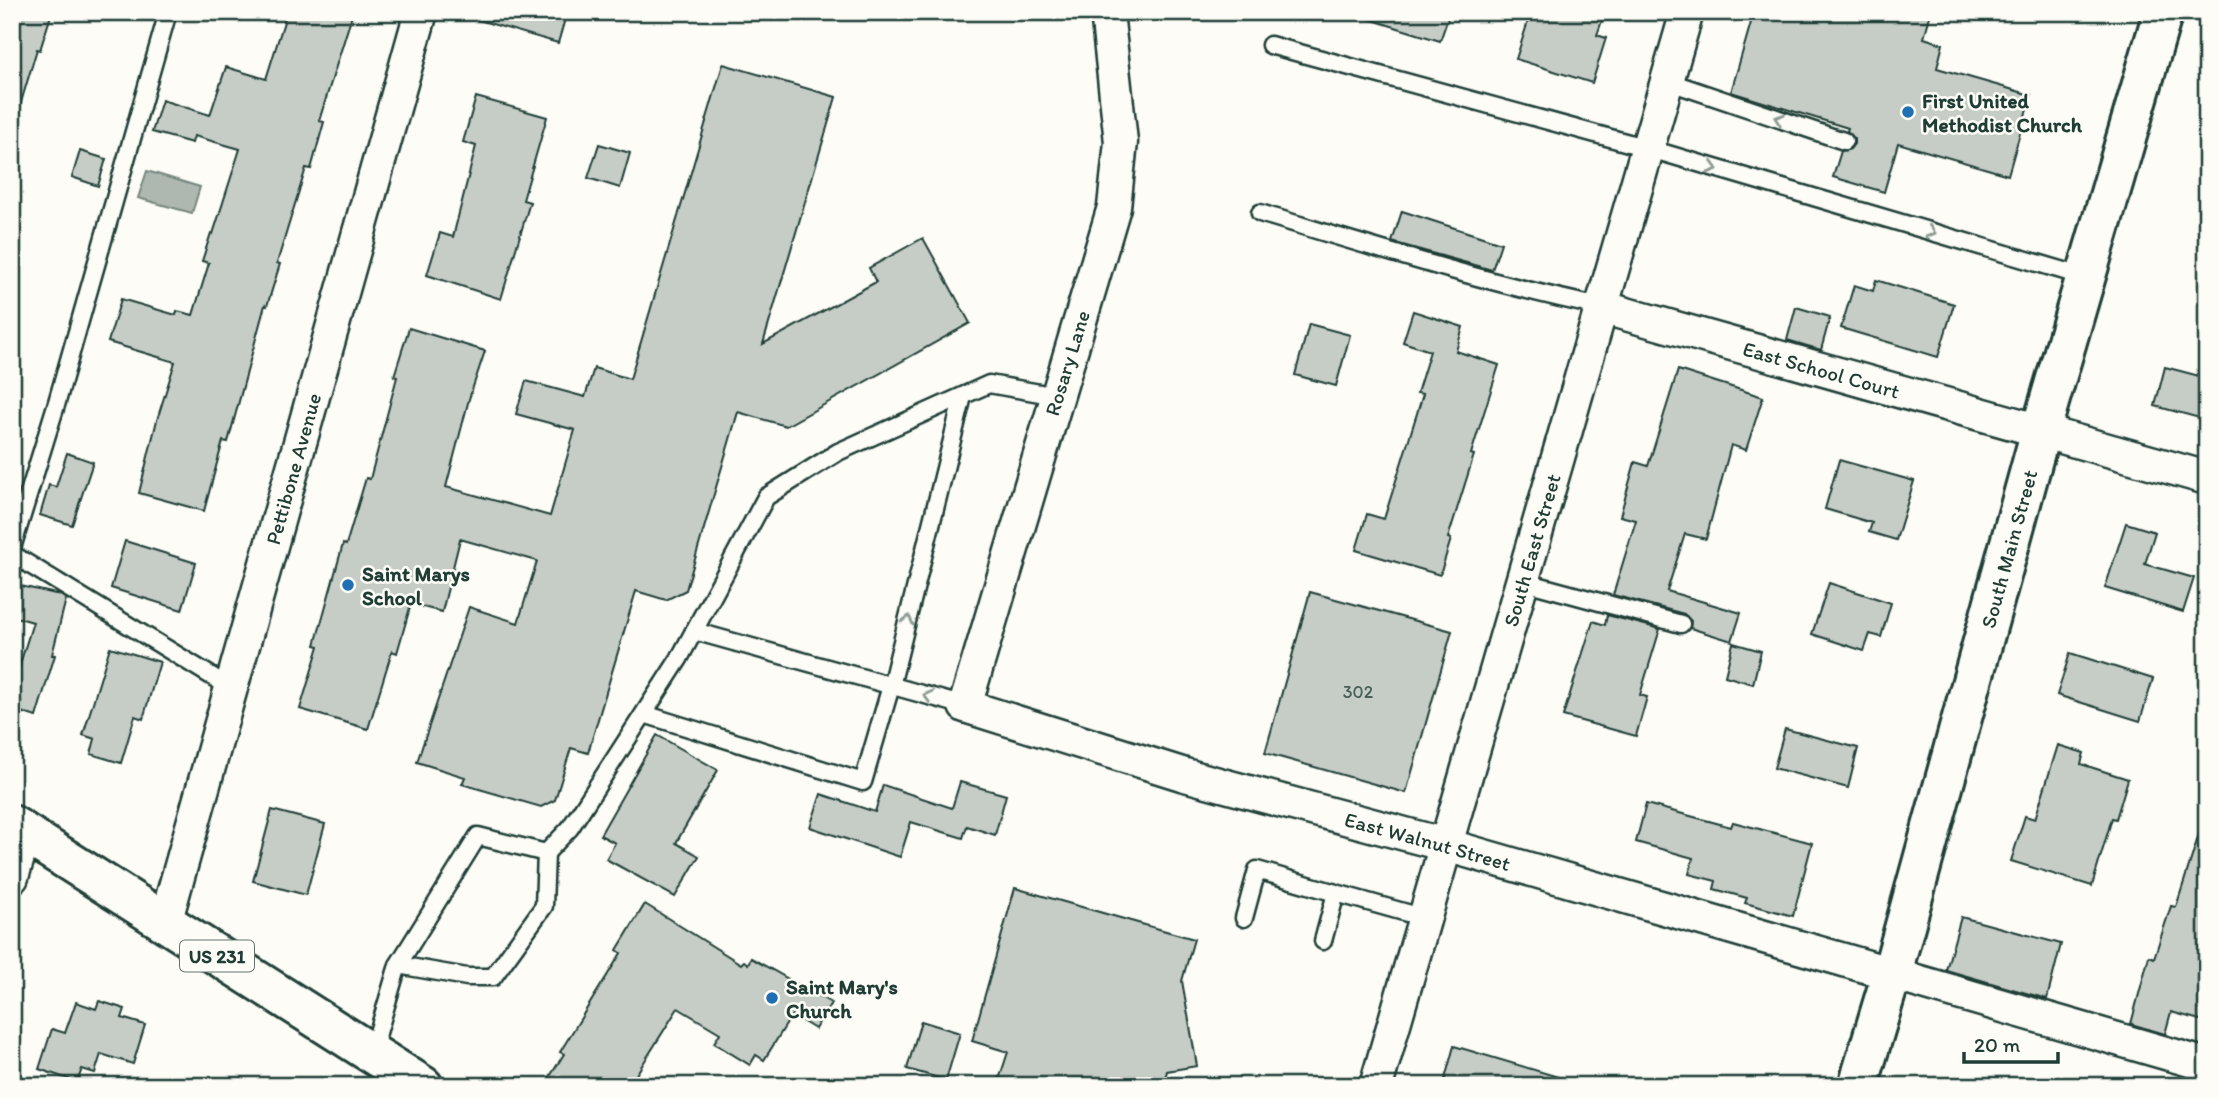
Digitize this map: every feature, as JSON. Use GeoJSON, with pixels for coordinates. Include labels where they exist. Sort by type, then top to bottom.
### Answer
{"type":"FeatureCollection","features":[{"type":"Feature","properties":{"kind":"street","name":"Pettibone Avenue"},"geometry":{"type":"LineString","coordinates":[[165,923],[421,12]]}},
{"type":"Feature","properties":{"kind":"street","name":"Rosary Lane"},"geometry":{"type":"LineString","coordinates":[[965,706],[1114,206],[1121,142],[1107,12]]}},
{"type":"Feature","properties":{"kind":"street","name":"South East Street"},"geometry":{"type":"LineString","coordinates":[[1376,1086],[1687,12]]}},
{"type":"Feature","properties":{"kind":"street","name":"South Main Street"},"geometry":{"type":"LineString","coordinates":[[1858,1086],[1892,973],[2041,430],[2163,12]]}},
{"type":"Feature","properties":{"kind":"street","name":"East School Court"},"geometry":{"type":"LineString","coordinates":[[1601,307],[2207,478]]}},
{"type":"Feature","properties":{"kind":"street","name":"East Walnut Street"},"geometry":{"type":"LineString","coordinates":[[965,706],[1185,775],[1446,845],[2207,1065]]}},
{"type":"Feature","properties":{"kind":"street","name":"US 231"},"geometry":{"type":"LineString","coordinates":[[19,829],[423,1086]]}},
{"type":"Feature","properties":{"kind":"street"},"geometry":{"type":"LineString","coordinates":[[12,877],[19,829]]}},
{"type":"Feature","properties":{"kind":"lane"},"geometry":{"type":"LineString","coordinates":[[12,548],[168,12]]}},
{"type":"Feature","properties":{"kind":"lane"},"geometry":{"type":"LineString","coordinates":[[1270,45],[1647,148],[2086,277]]}},
{"type":"Feature","properties":{"kind":"lane"},"geometry":{"type":"LineString","coordinates":[[1667,81],[1844,141]]}},
{"type":"Feature","properties":{"kind":"lane"},"geometry":{"type":"LineString","coordinates":[[1259,213],[1463,274],[1601,307]]}},
{"type":"Feature","properties":{"kind":"lane"},"geometry":{"type":"LineString","coordinates":[[398,965],[467,977],[493,977],[544,906],[546,853],[570,828],[679,659],[766,497],[838,452],[989,384],[1057,396]]}},
{"type":"Feature","properties":{"kind":"lane"},"geometry":{"type":"LineString","coordinates":[[643,714],[863,782],[891,686],[963,396]]}},
{"type":"Feature","properties":{"kind":"lane"},"geometry":{"type":"LineString","coordinates":[[12,554],[231,688]]}},
{"type":"Feature","properties":{"kind":"lane"},"geometry":{"type":"LineString","coordinates":[[1522,581],[1681,624]]}},
{"type":"Feature","properties":{"kind":"lane"},"geometry":{"type":"LineString","coordinates":[[694,631],[965,706]]}},
{"type":"Feature","properties":{"kind":"lane"},"geometry":{"type":"LineString","coordinates":[[372,1053],[398,965],[478,836],[546,853]]}},
{"type":"Feature","properties":{"kind":"lane"},"geometry":{"type":"LineString","coordinates":[[1244,919],[1257,870],[1424,918]]}},
{"type":"Feature","properties":{"kind":"lane"},"geometry":{"type":"LineString","coordinates":[[1323,941],[1336,893]]}},
{"type":"Feature","properties":{"kind":"shaded area"},"geometry":{"type":"Polygon","coordinates":[[[147,171],[200,187],[192,213],[138,198],[147,171]]]}},
{"type":"Feature","properties":{"kind":"building"},"geometry":{"type":"Polygon","coordinates":[[[12,12],[52,12],[40,50],[37,49],[19,109],[12,108],[12,12]]]}},
{"type":"Feature","properties":{"kind":"building"},"geometry":{"type":"Polygon","coordinates":[[[287,12],[353,12],[319,121],[324,122],[311,169],[306,168],[228,442],[223,441],[204,511],[139,493],[175,362],[108,342],[121,299],[176,315],[177,311],[193,315],[209,263],[202,261],[240,149],[194,136],[192,143],[152,132],[162,100],[210,115],[226,67],[266,79],[287,12]]]}},
{"type":"Feature","properties":{"kind":"building"},"geometry":{"type":"Polygon","coordinates":[[[476,12],[567,12],[558,43],[475,19],[476,12]]]}},
{"type":"Feature","properties":{"kind":"building"},"geometry":{"type":"Polygon","coordinates":[[[1367,12],[1450,12],[1440,41],[1366,18],[1367,12]]]}},
{"type":"Feature","properties":{"kind":"building"},"geometry":{"type":"Polygon","coordinates":[[[1531,12],[1605,12],[1597,35],[1606,38],[1592,83],[1516,59],[1531,12]]]}},
{"type":"Feature","properties":{"kind":"building","name":"First United Methodist Church"},"geometry":{"type":"Polygon","coordinates":[[[1754,12],[1931,12],[1924,38],[1943,44],[1937,68],[2031,95],[2008,175],[1898,143],[1884,192],[1833,177],[1841,151],[1850,149],[1854,144],[1854,138],[1847,131],[1848,128],[1731,92],[1754,12]]]}},
{"type":"Feature","properties":{"kind":"building"},"geometry":{"type":"Polygon","coordinates":[[[723,64],[836,97],[763,344],[876,282],[869,268],[923,238],[970,323],[786,426],[738,412],[686,590],[666,600],[636,591],[588,753],[571,748],[555,800],[541,807],[462,784],[465,777],[417,762],[469,607],[518,623],[537,561],[460,539],[442,612],[411,604],[397,653],[392,651],[368,729],[300,709],[319,646],[315,645],[343,544],[346,545],[366,478],[370,479],[397,377],[394,376],[409,328],[485,351],[469,399],[446,487],[550,516],[575,430],[516,414],[526,381],[585,397],[594,368],[630,379],[723,64]]]}},
{"type":"Feature","properties":{"kind":"building"},"geometry":{"type":"Polygon","coordinates":[[[476,97],[547,117],[523,200],[530,202],[501,299],[427,275],[440,233],[453,237],[476,146],[463,142],[476,97]]]}},
{"type":"Feature","properties":{"kind":"building"},"geometry":{"type":"Polygon","coordinates":[[[599,144],[630,153],[620,188],[588,178],[599,144]]]}},
{"type":"Feature","properties":{"kind":"building"},"geometry":{"type":"Polygon","coordinates":[[[80,151],[106,159],[98,186],[72,177],[80,151]]]}},
{"type":"Feature","properties":{"kind":"building"},"geometry":{"type":"Polygon","coordinates":[[[1402,211],[1501,243],[1492,270],[1392,242],[1402,211]]]}},
{"type":"Feature","properties":{"kind":"building"},"geometry":{"type":"Polygon","coordinates":[[[1876,280],[1954,304],[1938,357],[1841,328],[1854,285],[1873,291],[1876,280]]]}},
{"type":"Feature","properties":{"kind":"building"},"geometry":{"type":"Polygon","coordinates":[[[1796,307],[1830,317],[1821,350],[1787,340],[1796,307]]]}},
{"type":"Feature","properties":{"kind":"building"},"geometry":{"type":"Polygon","coordinates":[[[1413,311],[1463,327],[1456,351],[1499,365],[1471,454],[1474,455],[1448,538],[1451,539],[1440,575],[1356,550],[1367,514],[1384,519],[1423,394],[1417,393],[1430,351],[1403,342],[1413,311]]]}},
{"type":"Feature","properties":{"kind":"building"},"geometry":{"type":"Polygon","coordinates":[[[1309,324],[1350,335],[1336,386],[1295,375],[1309,324]]]}},
{"type":"Feature","properties":{"kind":"building"},"geometry":{"type":"Polygon","coordinates":[[[2165,367],[2207,378],[2207,420],[2155,406],[2165,367]]]}},
{"type":"Feature","properties":{"kind":"building"},"geometry":{"type":"Polygon","coordinates":[[[1678,370],[1763,397],[1746,450],[1731,445],[1706,539],[1685,534],[1667,591],[1741,613],[1732,641],[1690,628],[1691,621],[1684,614],[1613,595],[1636,520],[1620,516],[1635,462],[1648,466],[1678,370]]]}},
{"type":"Feature","properties":{"kind":"building"},"geometry":{"type":"Polygon","coordinates":[[[67,453],[93,462],[72,525],[40,515],[49,485],[56,487],[67,453]]]}},
{"type":"Feature","properties":{"kind":"building"},"geometry":{"type":"Polygon","coordinates":[[[1839,460],[1914,481],[1896,540],[1869,532],[1872,523],[1825,509],[1839,460]]]}},
{"type":"Feature","properties":{"kind":"building"},"geometry":{"type":"Polygon","coordinates":[[[2126,523],[2155,532],[2145,564],[2194,578],[2183,612],[2105,588],[2126,523]]]}},
{"type":"Feature","properties":{"kind":"building"},"geometry":{"type":"Polygon","coordinates":[[[125,541],[196,563],[182,610],[111,588],[125,541]]]}},
{"type":"Feature","properties":{"kind":"building"},"geometry":{"type":"Polygon","coordinates":[[[1829,583],[1891,603],[1881,637],[1870,634],[1864,651],[1812,634],[1829,583]]]}},
{"type":"Feature","properties":{"kind":"building"},"geometry":{"type":"Polygon","coordinates":[[[12,584],[60,595],[66,599],[52,655],[55,655],[36,717],[12,709],[12,690],[33,622],[12,616],[12,584]]]}},
{"type":"Feature","properties":{"kind":"building"},"geometry":{"type":"Polygon","coordinates":[[[1310,592],[1452,631],[1406,793],[1265,753],[1310,592]]]}},
{"type":"Feature","properties":{"kind":"building"},"geometry":{"type":"Polygon","coordinates":[[[1607,615],[1660,629],[1640,695],[1647,697],[1636,736],[1563,716],[1593,621],[1605,625],[1607,615]]]}},
{"type":"Feature","properties":{"kind":"building"},"geometry":{"type":"Polygon","coordinates":[[[1733,643],[1761,651],[1753,684],[1725,676],[1733,643]]]}},
{"type":"Feature","properties":{"kind":"building"},"geometry":{"type":"Polygon","coordinates":[[[110,647],[160,662],[143,719],[135,716],[121,763],[91,754],[95,739],[83,735],[110,647]]]}},
{"type":"Feature","properties":{"kind":"building"},"geometry":{"type":"Polygon","coordinates":[[[2070,653],[2153,679],[2140,721],[2057,695],[2070,653]]]}},
{"type":"Feature","properties":{"kind":"building"},"geometry":{"type":"Polygon","coordinates":[[[1785,729],[1858,748],[1848,788],[1774,768],[1785,729]]]}},
{"type":"Feature","properties":{"kind":"building"},"geometry":{"type":"Polygon","coordinates":[[[657,735],[718,770],[676,843],[699,856],[675,897],[606,859],[615,843],[600,835],[657,735]]]}},
{"type":"Feature","properties":{"kind":"building"},"geometry":{"type":"Polygon","coordinates":[[[2058,745],[2084,753],[2081,764],[2128,779],[2116,819],[2112,818],[2092,886],[2011,861],[2025,816],[2035,819],[2058,745]]]}},
{"type":"Feature","properties":{"kind":"building"},"geometry":{"type":"Polygon","coordinates":[[[960,782],[1006,795],[995,835],[967,826],[963,838],[911,822],[900,857],[810,827],[821,794],[875,812],[883,785],[952,808],[960,782]]]}},
{"type":"Feature","properties":{"kind":"building"},"geometry":{"type":"Polygon","coordinates":[[[1646,804],[1731,827],[1733,822],[1812,843],[1793,916],[1745,903],[1747,898],[1714,889],[1716,881],[1689,874],[1693,858],[1636,842],[1646,804]]]}},
{"type":"Feature","properties":{"kind":"building"},"geometry":{"type":"Polygon","coordinates":[[[272,810],[325,824],[306,895],[253,881],[272,810]]]}},
{"type":"Feature","properties":{"kind":"building"},"geometry":{"type":"Polygon","coordinates":[[[2201,828],[2207,829],[2207,1022],[2171,1012],[2165,1034],[2131,1024],[2149,956],[2154,958],[2171,906],[2176,907],[2201,828]]]}},
{"type":"Feature","properties":{"kind":"building"},"geometry":{"type":"Polygon","coordinates":[[[1015,888],[1194,939],[1182,981],[1197,1066],[1167,1071],[1163,1086],[997,1086],[1008,1052],[972,1041],[1015,888]]]}},
{"type":"Feature","properties":{"kind":"building","name":"Saint Mary's Church"},"geometry":{"type":"Polygon","coordinates":[[[645,904],[741,964],[744,961],[748,964],[751,958],[831,1003],[815,1029],[792,1015],[764,1060],[756,1055],[750,1065],[714,1043],[720,1033],[678,1008],[629,1086],[544,1086],[564,1054],[560,1052],[621,953],[617,950],[645,904]]]}},
{"type":"Feature","properties":{"kind":"building"},"geometry":{"type":"Polygon","coordinates":[[[1961,917],[2061,944],[2047,999],[1946,970],[1961,917]]]}},
{"type":"Feature","properties":{"kind":"building"},"geometry":{"type":"Polygon","coordinates":[[[99,1001],[125,1009],[122,1018],[145,1025],[133,1064],[101,1054],[95,1073],[82,1069],[77,1082],[39,1069],[52,1029],[65,1033],[76,1002],[96,1009],[99,1001]]]}},
{"type":"Feature","properties":{"kind":"building"},"geometry":{"type":"Polygon","coordinates":[[[921,1021],[960,1033],[946,1080],[907,1069],[921,1021]]]}},
{"type":"Feature","properties":{"kind":"building"},"geometry":{"type":"Polygon","coordinates":[[[1454,1046],[1565,1079],[1564,1086],[1443,1086],[1454,1046]]]}},
{"type":"Feature","properties":{"kind":"place","name":"First United Methodist Church"},"geometry":{"type":"Point","coordinates":[1908,112]}},
{"type":"Feature","properties":{"kind":"place","name":"Saint Marys School"},"geometry":{"type":"Point","coordinates":[348,585]}},
{"type":"Feature","properties":{"kind":"place","name":"Saint Mary's Church"},"geometry":{"type":"Point","coordinates":[772,998]}}]}
